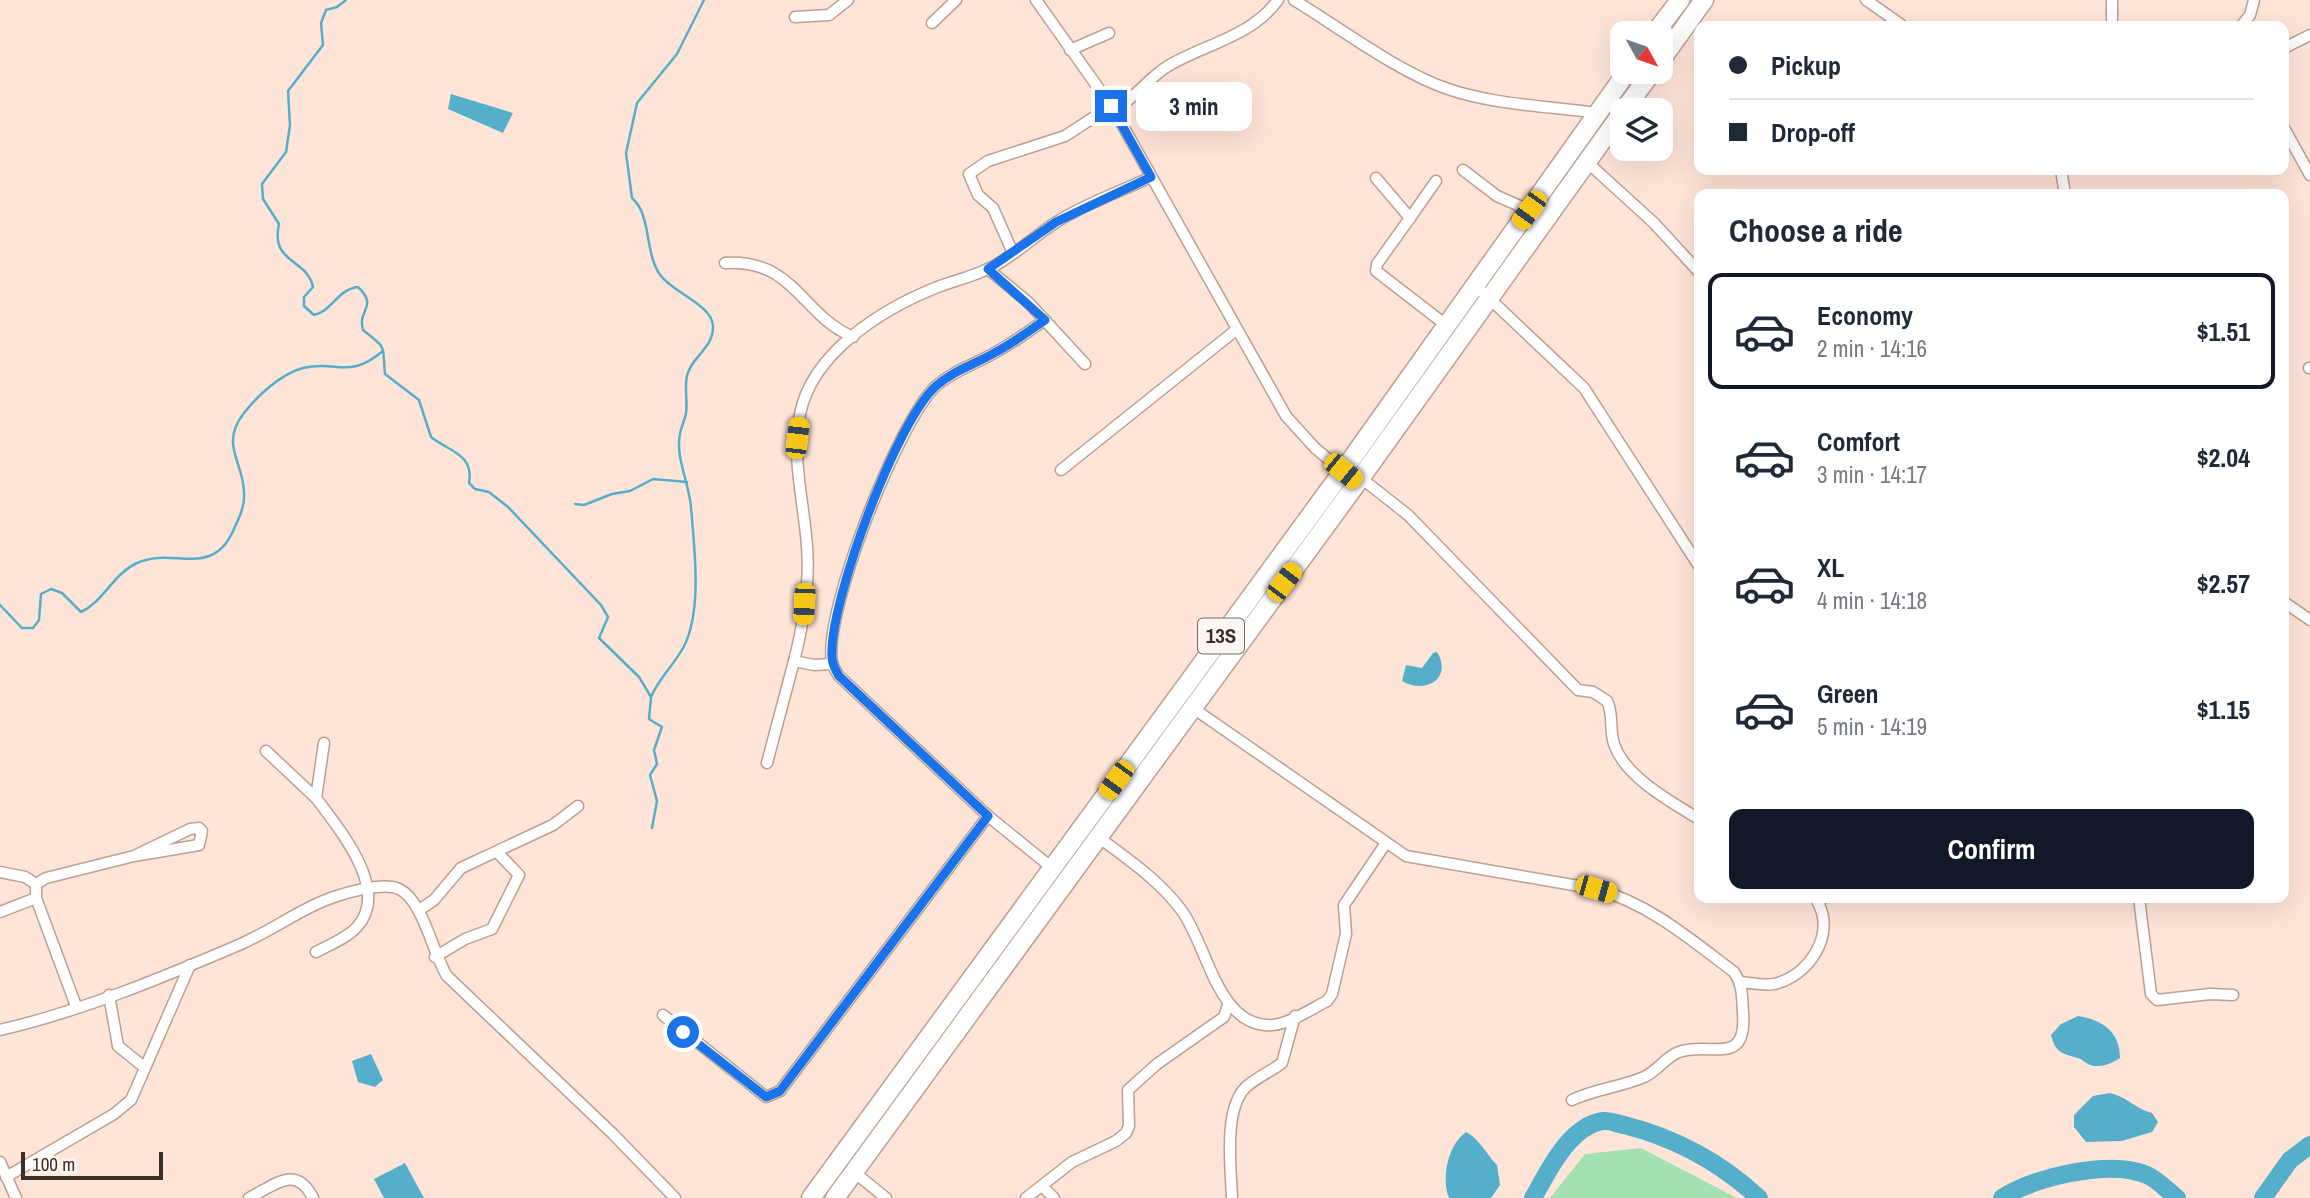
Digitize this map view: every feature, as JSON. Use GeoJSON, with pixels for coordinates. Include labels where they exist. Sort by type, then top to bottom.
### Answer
{"type":"FeatureCollection","features":[{"type":"Feature","properties":{"kind":"highway"},"geometry":{"type":"LineString","coordinates":[[1664,21],[1680,0]]}},
{"type":"Feature","properties":{"kind":"highway"},"geometry":{"type":"LineString","coordinates":[[1673,43],[1704,0]]}},
{"type":"Feature","properties":{"kind":"highway","name":"13S"},"geometry":{"type":"LineString","coordinates":[[811,1198],[912,1077],[1098,837],[1184,701],[1474,284],[1618,84]]}},
{"type":"Feature","properties":{"kind":"highway","name":"13S"},"geometry":{"type":"LineString","coordinates":[[835,1198],[855,1172],[912,1077],[1051,867],[1359,480],[1610,130]]}},
{"type":"Feature","properties":{"kind":"street"},"geometry":{"type":"LineString","coordinates":[[795,17],[829,15],[848,0]]}},
{"type":"Feature","properties":{"kind":"street"},"geometry":{"type":"LineString","coordinates":[[932,23],[956,0]]}},
{"type":"Feature","properties":{"kind":"street"},"geometry":{"type":"LineString","coordinates":[[1036,0],[1112,108],[1286,415],[1315,448],[1343,471],[1408,515],[1578,690],[1593,692],[1607,701],[1612,717],[1613,743],[1623,762],[1694,815]]}},
{"type":"Feature","properties":{"kind":"street"},"geometry":{"type":"LineString","coordinates":[[1013,253],[992,208],[978,195],[969,174],[988,161],[1065,136],[1112,108],[1130,101],[1155,75],[1256,22],[1278,0]]}},
{"type":"Feature","properties":{"kind":"street"},"geometry":{"type":"LineString","coordinates":[[1294,0],[1421,77],[1447,88],[1480,97],[1597,113]]}},
{"type":"Feature","properties":{"kind":"street"},"geometry":{"type":"LineString","coordinates":[[1866,0],[1896,21]]}},
{"type":"Feature","properties":{"kind":"street"},"geometry":{"type":"LineString","coordinates":[[2112,0],[2112,21]]}},
{"type":"Feature","properties":{"kind":"street"},"geometry":{"type":"LineString","coordinates":[[2245,21],[2250,15],[2254,0]]}},
{"type":"Feature","properties":{"kind":"street"},"geometry":{"type":"LineString","coordinates":[[1070,50],[1109,33]]}},
{"type":"Feature","properties":{"kind":"street"},"geometry":{"type":"LineString","coordinates":[[2289,46],[2310,35]]}},
{"type":"Feature","properties":{"kind":"street"},"geometry":{"type":"LineString","coordinates":[[2289,137],[2310,175]]}},
{"type":"Feature","properties":{"kind":"street"},"geometry":{"type":"LineString","coordinates":[[1587,162],[1694,266]]}},
{"type":"Feature","properties":{"kind":"street"},"geometry":{"type":"LineString","coordinates":[[1463,170],[1497,196],[1529,210]]}},
{"type":"Feature","properties":{"kind":"street"},"geometry":{"type":"LineString","coordinates":[[767,763],[803,625],[807,538],[797,466],[800,413],[818,370],[853,337],[892,310],[933,289],[988,269],[1056,222],[1151,177]]}},
{"type":"Feature","properties":{"kind":"street"},"geometry":{"type":"LineString","coordinates":[[1376,178],[1410,218]]}},
{"type":"Feature","properties":{"kind":"street"},"geometry":{"type":"LineString","coordinates":[[1436,181],[1377,264],[1376,271],[1446,325]]}},
{"type":"Feature","properties":{"kind":"street"},"geometry":{"type":"LineString","coordinates":[[725,262],[747,261],[790,283],[821,318],[853,337]]}},
{"type":"Feature","properties":{"kind":"street"},"geometry":{"type":"LineString","coordinates":[[988,269],[1045,320],[1085,364]]}},
{"type":"Feature","properties":{"kind":"street"},"geometry":{"type":"LineString","coordinates":[[1474,284],[1584,388],[1694,558]]}},
{"type":"Feature","properties":{"kind":"street"},"geometry":{"type":"LineString","coordinates":[[1045,320],[995,353],[956,371],[934,387],[901,436],[858,544],[838,608],[832,636],[832,664],[839,676],[988,816],[1051,867]]}},
{"type":"Feature","properties":{"kind":"street"},"geometry":{"type":"LineString","coordinates":[[1061,470],[1236,330]]}},
{"type":"Feature","properties":{"kind":"street"},"geometry":{"type":"LineString","coordinates":[[2289,605],[2310,620]]}},
{"type":"Feature","properties":{"kind":"street"},"geometry":{"type":"LineString","coordinates":[[794,661],[814,666],[832,664]]}},
{"type":"Feature","properties":{"kind":"street"},"geometry":{"type":"LineString","coordinates":[[1184,701],[1386,843],[1412,858],[1596,889],[1627,898],[1660,917],[1734,972],[1741,982],[1744,1034],[1730,1048],[1684,1050],[1665,1060],[1644,1077],[1588,1092],[1572,1100]]}},
{"type":"Feature","properties":{"kind":"street"},"geometry":{"type":"LineString","coordinates":[[316,798],[324,743]]}},
{"type":"Feature","properties":{"kind":"street"},"geometry":{"type":"LineString","coordinates":[[266,751],[316,798],[345,840],[370,889],[365,913],[357,926],[316,952]]}},
{"type":"Feature","properties":{"kind":"street"},"geometry":{"type":"LineString","coordinates":[[419,910],[434,900],[461,868],[553,825],[578,806]]}},
{"type":"Feature","properties":{"kind":"street"},"geometry":{"type":"LineString","coordinates":[[663,1015],[766,1097],[772,1097],[780,1091],[988,816]]}},
{"type":"Feature","properties":{"kind":"street"},"geometry":{"type":"LineString","coordinates":[[36,884],[46,878],[134,856],[199,845],[202,831],[198,828],[190,829],[134,856]]}},
{"type":"Feature","properties":{"kind":"street"},"geometry":{"type":"LineString","coordinates":[[1098,837],[1141,869],[1180,909],[1194,930],[1228,1005],[1238,1016],[1255,1023],[1275,1025],[1327,1001],[1332,994],[1346,934],[1344,905],[1386,843]]}},
{"type":"Feature","properties":{"kind":"street"},"geometry":{"type":"LineString","coordinates":[[435,957],[465,939],[492,929],[519,876],[497,852]]}},
{"type":"Feature","properties":{"kind":"street"},"geometry":{"type":"LineString","coordinates":[[0,872],[25,877],[36,884]]}},
{"type":"Feature","properties":{"kind":"street"},"geometry":{"type":"LineString","coordinates":[[36,884],[36,898],[76,1006]]}},
{"type":"Feature","properties":{"kind":"street"},"geometry":{"type":"LineString","coordinates":[[0,1030],[110,995],[190,965],[282,925],[330,898],[370,889],[399,889],[412,898],[419,910],[435,957],[447,976],[613,1134],[675,1198]]}},
{"type":"Feature","properties":{"kind":"street"},"geometry":{"type":"LineString","coordinates":[[0,912],[36,898]]}},
{"type":"Feature","properties":{"kind":"street"},"geometry":{"type":"LineString","coordinates":[[1741,982],[1771,985],[1788,980],[1813,959],[1824,920],[1818,903]]}},
{"type":"Feature","properties":{"kind":"street"},"geometry":{"type":"LineString","coordinates":[[2140,903],[2151,994],[2157,1000],[2210,994],[2233,995]]}},
{"type":"Feature","properties":{"kind":"street"},"geometry":{"type":"LineString","coordinates":[[6,1177],[114,1114],[131,1100],[144,1067],[153,1055],[190,965]]}},
{"type":"Feature","properties":{"kind":"street"},"geometry":{"type":"LineString","coordinates":[[110,995],[118,1046],[144,1067]]}},
{"type":"Feature","properties":{"kind":"street"},"geometry":{"type":"LineString","coordinates":[[1026,1198],[1072,1163],[1116,1141],[1126,1133],[1129,1126],[1128,1090],[1157,1064],[1224,1017],[1228,1005]]}},
{"type":"Feature","properties":{"kind":"street"},"geometry":{"type":"LineString","coordinates":[[1232,1198],[1228,1172],[1235,1107],[1243,1090],[1258,1077],[1282,1063],[1295,1016]]}},
{"type":"Feature","properties":{"kind":"street"},"geometry":{"type":"LineString","coordinates":[[0,1162],[16,1198]]}},
{"type":"Feature","properties":{"kind":"street"},"geometry":{"type":"LineString","coordinates":[[855,1172],[886,1198]]}},
{"type":"Feature","properties":{"kind":"street"},"geometry":{"type":"LineString","coordinates":[[249,1198],[286,1179],[298,1179],[306,1185],[313,1198]]}},
{"type":"Feature","properties":{"kind":"street"},"geometry":{"type":"LineString","coordinates":[[1042,1186],[1054,1198]]}},
{"type":"Feature","properties":{"kind":"green space"},"geometry":{"type":"Polygon","coordinates":[[[1641,1148],[1737,1198],[1550,1198],[1585,1154],[1641,1148]]]}},
{"type":"Feature","properties":{"kind":"water"},"geometry":{"type":"Polygon","coordinates":[[[451,94],[513,113],[503,133],[448,109],[451,94]]]}},
{"type":"Feature","properties":{"kind":"water"},"geometry":{"type":"Polygon","coordinates":[[[1437,652],[1442,669],[1434,682],[1420,686],[1402,681],[1406,665],[1422,668],[1433,653],[1437,652]]]}},
{"type":"Feature","properties":{"kind":"water"},"geometry":{"type":"Polygon","coordinates":[[[2078,1016],[2095,1020],[2108,1028],[2117,1041],[2120,1058],[2096,1066],[2057,1049],[2051,1035],[2061,1024],[2078,1016]]]}},
{"type":"Feature","properties":{"kind":"water"},"geometry":{"type":"Polygon","coordinates":[[[371,1054],[383,1080],[375,1087],[358,1082],[352,1061],[371,1054]]]}},
{"type":"Feature","properties":{"kind":"water"},"geometry":{"type":"Polygon","coordinates":[[[2110,1093],[2152,1113],[2158,1122],[2152,1132],[2122,1141],[2086,1142],[2074,1127],[2074,1115],[2093,1096],[2110,1093]]]}},
{"type":"Feature","properties":{"kind":"water"},"geometry":{"type":"Polygon","coordinates":[[[1466,1132],[1479,1142],[1497,1165],[1500,1185],[1491,1198],[1449,1198],[1446,1181],[1448,1162],[1455,1145],[1466,1132]]]}},
{"type":"Feature","properties":{"kind":"water"},"geometry":{"type":"Polygon","coordinates":[[[405,1163],[424,1198],[384,1198],[374,1179],[405,1163]]]}},
{"type":"Feature","properties":{"kind":"waterway"},"geometry":{"type":"LineString","coordinates":[[346,0],[337,7],[326,10],[321,23],[323,45],[288,91],[290,125],[286,152],[262,184],[263,199],[279,224],[280,247],[309,278],[313,287],[304,297],[304,306],[314,315],[326,309],[345,292],[358,287],[367,299],[363,330],[382,348],[385,374],[419,400],[431,437],[459,455],[468,466],[469,483],[475,489],[489,492],[508,507],[601,605],[608,617],[599,638],[639,677],[651,697],[649,719],[662,727],[654,750],[657,764],[650,775],[657,801],[652,828]]}},
{"type":"Feature","properties":{"kind":"waterway"},"geometry":{"type":"LineString","coordinates":[[651,697],[683,648],[693,616],[696,579],[694,540],[690,498],[679,442],[686,413],[689,369],[710,340],[713,326],[700,305],[667,282],[656,267],[643,214],[632,198],[626,153],[637,103],[677,54],[704,0]]}},
{"type":"Feature","properties":{"kind":"waterway"},"geometry":{"type":"LineString","coordinates":[[0,605],[22,628],[33,628],[39,620],[41,594],[51,589],[62,593],[81,612],[96,601],[122,573],[137,563],[151,559],[203,558],[215,553],[225,544],[243,507],[243,482],[233,435],[244,413],[263,392],[286,375],[315,366],[361,365],[383,351]]}},
{"type":"Feature","properties":{"kind":"waterway"},"geometry":{"type":"LineString","coordinates":[[575,504],[584,505],[612,494],[630,491],[653,479],[687,482]]}},
{"type":"Feature","properties":{"kind":"waterway"},"geometry":{"type":"LineString","coordinates":[[1533,1198],[1570,1141],[1580,1131],[1605,1121],[1643,1130],[1679,1144],[1729,1173],[1759,1198]]}},
{"type":"Feature","properties":{"kind":"waterway"},"geometry":{"type":"LineString","coordinates":[[2263,1198],[2290,1160],[2310,1145]]}},
{"type":"Feature","properties":{"kind":"waterway"},"geometry":{"type":"LineString","coordinates":[[2002,1198],[2052,1177],[2114,1169],[2147,1175],[2177,1198]]}},
{"type":"Feature","properties":{"kind":"route"},"geometry":{"type":"LineString","coordinates":[[683,1032],[766,1097],[772,1097],[780,1091],[988,816],[839,676],[832,664],[832,636],[858,544],[901,436],[934,387],[956,371],[995,353],[1045,320],[988,269],[1056,222],[1151,177],[1111,106]]}}]}
